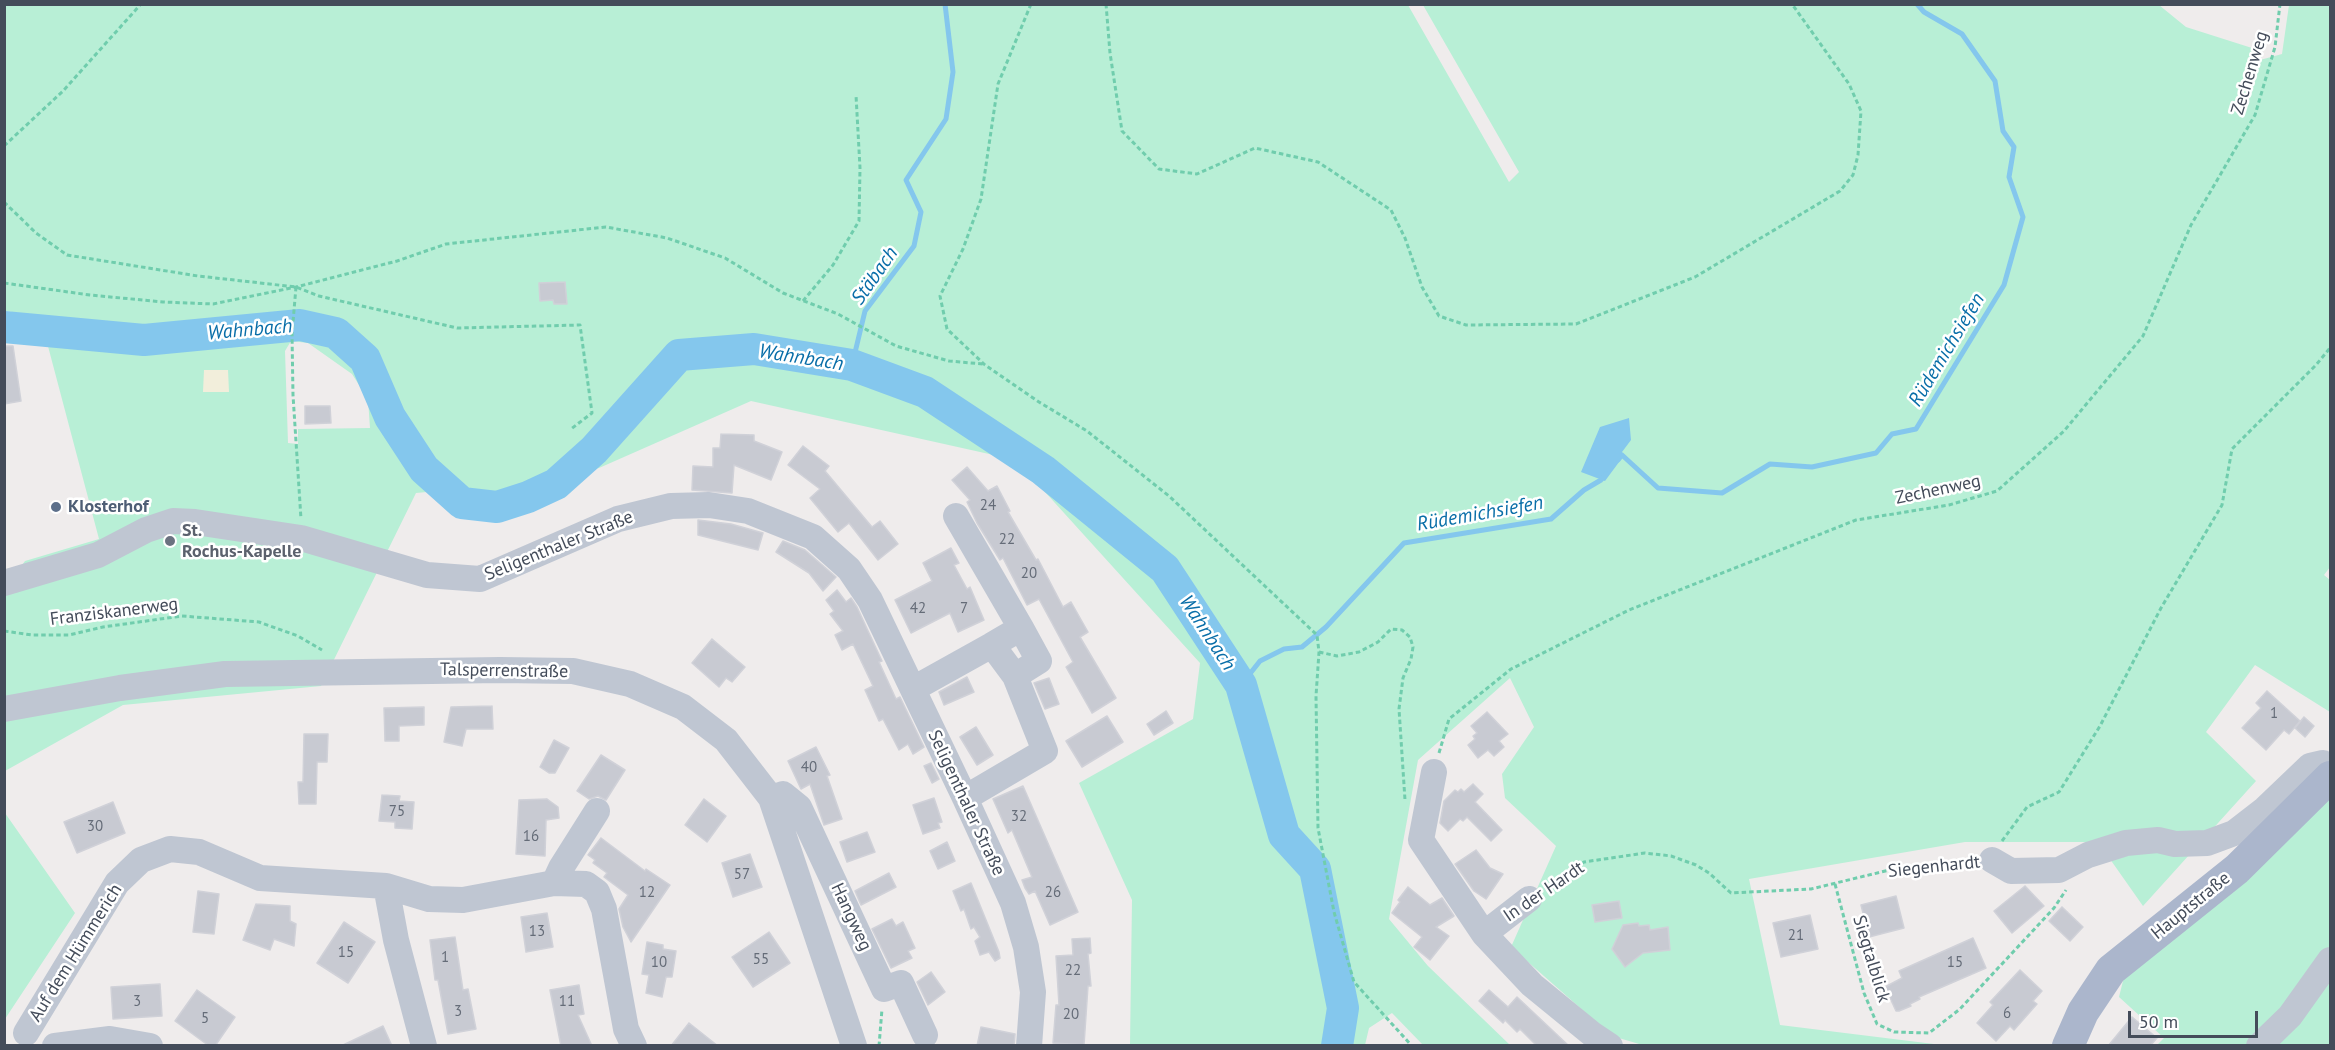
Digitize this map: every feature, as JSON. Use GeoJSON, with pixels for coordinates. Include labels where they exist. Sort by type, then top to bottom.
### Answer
{"type":"FeatureCollection","features":[{"type":"Feature","properties":{"kind":"main road","name":"Hauptstraße"},"geometry":{"type":"LineString","coordinates":[[2068,1046],[2083,1012],[2111,970],[2237,869],[2331,777]]}},
{"type":"Feature","properties":{"kind":"street","name":"Seligenthaler Straße"},"geometry":{"type":"LineString","coordinates":[[4,583],[98,555],[146,530],[173,521],[195,522],[301,538],[427,575],[480,579],[618,519],[671,506],[710,505],[748,512],[813,537],[849,569],[870,600],[965,798],[1012,903],[1026,947],[1033,992],[1029,1046]]}},
{"type":"Feature","properties":{"kind":"street"},"geometry":{"type":"LineString","coordinates":[[956,516],[1038,661],[1015,676]]}},
{"type":"Feature","properties":{"kind":"street"},"geometry":{"type":"LineString","coordinates":[[913,689],[1020,628]]}},
{"type":"Feature","properties":{"kind":"street"},"geometry":{"type":"LineString","coordinates":[[965,798],[1045,751],[1015,676],[992,645]]}},
{"type":"Feature","properties":{"kind":"street","name":"Talsperrenstraße"},"geometry":{"type":"LineString","coordinates":[[4,709],[120,688],[225,674],[573,671],[630,684],[683,707],[726,740],[771,798],[854,1046]]}},
{"type":"Feature","properties":{"kind":"street","name":"Siegenhardt"},"geometry":{"type":"LineString","coordinates":[[1992,860],[2011,871],[2059,870],[2088,855],[2126,843],[2158,840],[2175,844],[2207,843],[2234,833],[2265,809],[2310,766],[2323,763],[2331,769]]}},
{"type":"Feature","properties":{"kind":"street"},"geometry":{"type":"LineString","coordinates":[[1434,772],[1421,840],[1484,934],[1532,985],[1610,1046]]}},
{"type":"Feature","properties":{"kind":"street","name":"Hangweg"},"geometry":{"type":"LineString","coordinates":[[771,798],[783,794],[799,807],[884,989]]}},
{"type":"Feature","properties":{"kind":"street"},"geometry":{"type":"LineString","coordinates":[[554,883],[597,811]]}},
{"type":"Feature","properties":{"kind":"street","name":"Auf dem Hümmerich"},"geometry":{"type":"LineString","coordinates":[[19,1039],[117,883],[141,860],[170,849],[199,852],[260,878],[386,886],[429,899],[463,900],[554,883],[586,884],[597,892],[604,909],[626,1029],[634,1046]]}},
{"type":"Feature","properties":{"kind":"street"},"geometry":{"type":"LineString","coordinates":[[386,886],[396,940],[424,1046]]}},
{"type":"Feature","properties":{"kind":"street","name":"In der Hardt"},"geometry":{"type":"LineString","coordinates":[[1484,934],[1529,899]]}},
{"type":"Feature","properties":{"kind":"street"},"geometry":{"type":"LineString","coordinates":[[2259,1046],[2290,1016],[2331,960]]}},
{"type":"Feature","properties":{"kind":"street"},"geometry":{"type":"LineString","coordinates":[[884,989],[901,983],[925,1035]]}},
{"type":"Feature","properties":{"kind":"street"},"geometry":{"type":"LineString","coordinates":[[19,1039],[53,1046],[110,1039],[150,1046]]}},
{"type":"Feature","properties":{"kind":"path"},"geometry":{"type":"LineString","coordinates":[[4,146],[63,91],[141,4]]}},
{"type":"Feature","properties":{"kind":"path"},"geometry":{"type":"LineString","coordinates":[[1031,4],[998,84],[981,199],[963,249],[940,296],[947,329],[985,364],[1039,402],[1087,431],[1169,496],[1317,635],[1319,652],[1316,696],[1318,828],[1334,912],[1354,982],[1412,1046]]}},
{"type":"Feature","properties":{"kind":"path"},"geometry":{"type":"LineString","coordinates":[[1106,4],[1110,53],[1122,131],[1159,169],[1197,174],[1255,148],[1318,162],[1390,210],[1405,238],[1422,287],[1439,316],[1466,325],[1576,324],[1695,277],[1840,191],[1853,175],[1858,155],[1862,111],[1849,84],[1792,4]]}},
{"type":"Feature","properties":{"kind":"path","name":"Zechenweg"},"geometry":{"type":"LineString","coordinates":[[1434,772],[1449,719],[1511,669],[1629,610],[1856,520],[1949,505],[1996,491],[2064,431],[2143,336],[2191,225],[2255,115],[2275,47],[2280,4]]}},
{"type":"Feature","properties":{"kind":"path"},"geometry":{"type":"LineString","coordinates":[[803,301],[833,265],[859,221],[860,168],[856,95]]}},
{"type":"Feature","properties":{"kind":"path"},"geometry":{"type":"LineString","coordinates":[[4,202],[36,233],[67,255],[198,276],[296,287],[319,296],[458,328],[580,325],[592,412],[571,429]]}},
{"type":"Feature","properties":{"kind":"path"},"geometry":{"type":"LineString","coordinates":[[4,283],[163,302],[213,303],[296,287],[397,261],[446,244],[606,227],[667,238],[725,258],[783,293],[838,314],[896,346],[949,361],[985,364]]}},
{"type":"Feature","properties":{"kind":"path"},"geometry":{"type":"LineString","coordinates":[[296,287],[292,334],[294,426],[301,538]]}},
{"type":"Feature","properties":{"kind":"path"},"geometry":{"type":"LineString","coordinates":[[1992,860],[1998,846],[2027,807],[2060,792],[2100,726],[2161,608],[2222,505],[2232,449],[2316,366],[2331,348]]}},
{"type":"Feature","properties":{"kind":"path","name":"Franziskanerweg"},"geometry":{"type":"LineString","coordinates":[[4,631],[32,635],[69,635],[103,627],[182,616],[259,622],[297,636],[329,654]]}},
{"type":"Feature","properties":{"kind":"path"},"geometry":{"type":"LineString","coordinates":[[1319,652],[1337,656],[1359,652],[1378,642],[1391,629],[1402,630],[1410,637],[1413,647],[1403,678],[1398,718],[1406,804]]}},
{"type":"Feature","properties":{"kind":"path","name":"In der Hardt"},"geometry":{"type":"LineString","coordinates":[[1529,899],[1584,862],[1645,853],[1671,856],[1696,866],[1709,873],[1731,893],[1811,889]]}},
{"type":"Feature","properties":{"kind":"path","name":"Siegtalblick"},"geometry":{"type":"LineString","coordinates":[[1835,884],[1864,993],[1877,1024],[1894,1032],[1929,1033],[1960,1009],[2054,908],[2088,855]]}},
{"type":"Feature","properties":{"kind":"path","name":"Siegenhardt"},"geometry":{"type":"LineString","coordinates":[[1811,889],[1902,867],[1992,860]]}},
{"type":"Feature","properties":{"kind":"path"},"geometry":{"type":"LineString","coordinates":[[879,1046],[884,989]]}},
{"type":"Feature","properties":{"kind":"green space"},"geometry":{"type":"Polygon","coordinates":[[[5,5],[1408,5],[1509,182],[1519,172],[1423,5],[2159,5],[2186,27],[2252,48],[2260,60],[2282,54],[2289,5],[2330,5],[2330,567],[2324,575],[2330,580],[2330,712],[2255,665],[2206,732],[2256,781],[2143,906],[2098,842],[1965,842],[1749,879],[1780,1025],[1942,1045],[1646,1046],[1612,1036],[1511,947],[1556,846],[1505,798],[1502,774],[1534,727],[1510,678],[1418,760],[1389,919],[1428,966],[1510,1045],[1423,1045],[1392,1013],[1369,1028],[1365,1045],[1130,1045],[1132,900],[1079,783],[1193,719],[1200,663],[1016,460],[751,401],[599,468],[505,493],[449,490],[416,493],[321,686],[123,705],[5,771],[5,575],[17,572],[25,561],[99,539],[40,316],[5,311],[5,5]],[[291,341],[285,351],[288,443],[298,444],[298,429],[370,428],[368,399],[352,374],[308,343],[291,341]]]}},
{"type":"Feature","properties":{"kind":"green space"},"geometry":{"type":"Polygon","coordinates":[[[2330,786],[2330,1045],[2157,1045],[2164,1038],[2119,997],[2125,973],[2330,786]]]}},
{"type":"Feature","properties":{"kind":"green space"},"geometry":{"type":"Polygon","coordinates":[[[5,813],[75,913],[4,1019],[5,813]]]}},
{"type":"Feature","properties":{"kind":"sand"},"geometry":{"type":"Polygon","coordinates":[[[204,370],[228,370],[229,392],[203,392],[204,370]]]}},
{"type":"Feature","properties":{"kind":"water"},"geometry":{"type":"Polygon","coordinates":[[[1629,418],[1631,440],[1622,452],[1622,458],[1605,481],[1581,472],[1600,427],[1629,418]]]}},
{"type":"Feature","properties":{"kind":"building"},"geometry":{"type":"Polygon","coordinates":[[[565,282],[567,304],[554,304],[553,300],[540,301],[539,283],[565,282]]]}},
{"type":"Feature","properties":{"kind":"building"},"geometry":{"type":"Polygon","coordinates":[[[4,346],[13,346],[21,401],[4,404],[4,346]]]}},
{"type":"Feature","properties":{"kind":"building"},"geometry":{"type":"Polygon","coordinates":[[[305,406],[330,406],[331,423],[305,424],[305,406]]]}},
{"type":"Feature","properties":{"kind":"building"},"geometry":{"type":"Polygon","coordinates":[[[721,434],[754,435],[754,441],[782,452],[771,480],[734,465],[732,493],[692,490],[693,466],[713,467],[713,448],[720,448],[721,434]]]}},
{"type":"Feature","properties":{"kind":"building"},"geometry":{"type":"Polygon","coordinates":[[[803,446],[829,466],[825,471],[872,527],[880,521],[898,544],[878,560],[849,523],[838,532],[810,498],[820,489],[788,465],[803,446]]]}},
{"type":"Feature","properties":{"kind":"building"},"geometry":{"type":"Polygon","coordinates":[[[967,467],[988,491],[997,486],[1010,511],[1008,512],[1036,560],[1038,559],[1063,607],[1071,602],[1088,632],[1080,637],[1116,698],[1092,713],[1066,667],[1073,662],[1039,599],[1027,605],[1003,558],[1000,560],[977,523],[967,502],[970,500],[952,480],[967,467]]]}},
{"type":"Feature","properties":{"kind":"building"},"geometry":{"type":"Polygon","coordinates":[[[698,520],[731,524],[763,533],[758,550],[698,535],[698,520]]]}},
{"type":"Feature","properties":{"kind":"building"},"geometry":{"type":"Polygon","coordinates":[[[783,541],[805,550],[836,577],[823,591],[809,573],[776,552],[783,541]]]}},
{"type":"Feature","properties":{"kind":"building"},"geometry":{"type":"Polygon","coordinates":[[[951,548],[959,563],[954,565],[967,589],[970,587],[984,620],[958,632],[950,613],[911,633],[895,600],[932,581],[923,563],[951,548]]]}},
{"type":"Feature","properties":{"kind":"building"},"geometry":{"type":"Polygon","coordinates":[[[837,590],[846,602],[851,598],[857,607],[882,661],[879,662],[896,699],[900,697],[924,747],[913,754],[908,744],[899,750],[883,719],[879,721],[865,690],[873,686],[853,644],[842,650],[835,635],[843,631],[830,614],[834,611],[826,600],[837,590]]]}},
{"type":"Feature","properties":{"kind":"building"},"geometry":{"type":"Polygon","coordinates":[[[712,639],[745,667],[732,682],[726,678],[719,687],[692,663],[712,639]]]}},
{"type":"Feature","properties":{"kind":"building"},"geometry":{"type":"Polygon","coordinates":[[[967,677],[974,692],[944,705],[939,692],[967,677]]]}},
{"type":"Feature","properties":{"kind":"building"},"geometry":{"type":"Polygon","coordinates":[[[1049,678],[1059,704],[1045,709],[1034,683],[1049,678]]]}},
{"type":"Feature","properties":{"kind":"building"},"geometry":{"type":"Polygon","coordinates":[[[2267,691],[2300,721],[2289,734],[2284,730],[2266,750],[2242,728],[2261,708],[2256,703],[2267,691]]]}},
{"type":"Feature","properties":{"kind":"building"},"geometry":{"type":"Polygon","coordinates":[[[492,706],[493,729],[466,729],[462,746],[444,742],[451,707],[492,706]]]}},
{"type":"Feature","properties":{"kind":"building"},"geometry":{"type":"Polygon","coordinates":[[[424,707],[424,725],[399,726],[399,741],[385,741],[384,708],[424,707]]]}},
{"type":"Feature","properties":{"kind":"building"},"geometry":{"type":"Polygon","coordinates":[[[1166,711],[1173,723],[1154,735],[1147,724],[1166,711]]]}},
{"type":"Feature","properties":{"kind":"building"},"geometry":{"type":"Polygon","coordinates":[[[1487,712],[1508,734],[1499,741],[1504,747],[1494,756],[1488,750],[1478,758],[1468,745],[1475,739],[1473,736],[1477,733],[1471,726],[1487,712]]]}},
{"type":"Feature","properties":{"kind":"building"},"geometry":{"type":"Polygon","coordinates":[[[1107,716],[1123,742],[1082,767],[1066,741],[1107,716]]]}},
{"type":"Feature","properties":{"kind":"building"},"geometry":{"type":"Polygon","coordinates":[[[2304,717],[2314,726],[2305,737],[2295,728],[2304,717]]]}},
{"type":"Feature","properties":{"kind":"building"},"geometry":{"type":"Polygon","coordinates":[[[976,727],[993,755],[977,765],[960,737],[976,727]]]}},
{"type":"Feature","properties":{"kind":"building"},"geometry":{"type":"Polygon","coordinates":[[[304,734],[328,734],[327,762],[317,762],[316,804],[299,804],[298,782],[303,782],[304,734]]]}},
{"type":"Feature","properties":{"kind":"building"},"geometry":{"type":"Polygon","coordinates":[[[554,740],[569,748],[555,773],[549,773],[540,767],[554,740]]]}},
{"type":"Feature","properties":{"kind":"building"},"geometry":{"type":"Polygon","coordinates":[[[816,747],[830,775],[827,776],[842,819],[824,825],[810,784],[801,789],[788,761],[816,747]]]}},
{"type":"Feature","properties":{"kind":"building"},"geometry":{"type":"Polygon","coordinates":[[[601,755],[625,770],[606,800],[598,796],[589,799],[577,791],[601,755]]]}},
{"type":"Feature","properties":{"kind":"building"},"geometry":{"type":"Polygon","coordinates":[[[931,763],[939,779],[932,783],[924,766],[931,763]]]}},
{"type":"Feature","properties":{"kind":"building"},"geometry":{"type":"Polygon","coordinates":[[[1473,784],[1483,794],[1475,802],[1502,830],[1491,841],[1467,817],[1463,821],[1460,819],[1448,831],[1440,823],[1444,801],[1455,790],[1458,792],[1461,789],[1464,792],[1473,784]]]}},
{"type":"Feature","properties":{"kind":"building"},"geometry":{"type":"Polygon","coordinates":[[[1023,786],[1078,912],[1050,925],[1035,891],[1029,894],[1025,888],[1022,880],[1032,877],[1012,830],[1008,833],[993,799],[1023,786]]]}},
{"type":"Feature","properties":{"kind":"building"},"geometry":{"type":"Polygon","coordinates":[[[382,795],[400,796],[399,801],[414,802],[412,829],[395,828],[395,822],[379,821],[382,795]]]}},
{"type":"Feature","properties":{"kind":"building"},"geometry":{"type":"Polygon","coordinates":[[[934,798],[942,822],[938,823],[940,828],[923,834],[913,805],[934,798]]]}},
{"type":"Feature","properties":{"kind":"building"},"geometry":{"type":"Polygon","coordinates":[[[547,799],[558,807],[559,818],[546,820],[545,856],[516,854],[519,800],[547,799]]]}},
{"type":"Feature","properties":{"kind":"building"},"geometry":{"type":"Polygon","coordinates":[[[704,799],[726,816],[707,842],[685,825],[704,799]]]}},
{"type":"Feature","properties":{"kind":"building"},"geometry":{"type":"Polygon","coordinates":[[[113,802],[125,833],[77,853],[64,822],[113,802]]]}},
{"type":"Feature","properties":{"kind":"building"},"geometry":{"type":"Polygon","coordinates":[[[867,832],[875,852],[847,862],[840,842],[867,832]]]}},
{"type":"Feature","properties":{"kind":"building"},"geometry":{"type":"Polygon","coordinates":[[[601,838],[645,871],[646,869],[670,885],[631,942],[623,927],[619,909],[628,895],[604,877],[607,873],[593,863],[595,860],[588,855],[601,838]]]}},
{"type":"Feature","properties":{"kind":"building"},"geometry":{"type":"Polygon","coordinates":[[[947,842],[955,861],[938,869],[930,851],[947,842]]]}},
{"type":"Feature","properties":{"kind":"building"},"geometry":{"type":"Polygon","coordinates":[[[1476,850],[1490,868],[1503,874],[1486,899],[1474,891],[1455,864],[1476,850]]]}},
{"type":"Feature","properties":{"kind":"building"},"geometry":{"type":"Polygon","coordinates":[[[750,854],[762,887],[733,897],[722,863],[750,854]]]}},
{"type":"Feature","properties":{"kind":"building"},"geometry":{"type":"Polygon","coordinates":[[[889,873],[896,887],[861,905],[855,891],[889,873]]]}},
{"type":"Feature","properties":{"kind":"building"},"geometry":{"type":"Polygon","coordinates":[[[971,883],[999,952],[1000,958],[995,961],[989,952],[980,955],[975,941],[980,937],[974,927],[971,929],[964,909],[961,911],[953,891],[971,883]]]}},
{"type":"Feature","properties":{"kind":"building"},"geometry":{"type":"Polygon","coordinates":[[[2025,886],[2044,906],[2012,933],[1994,911],[2025,886]]]}},
{"type":"Feature","properties":{"kind":"building"},"geometry":{"type":"Polygon","coordinates":[[[1408,887],[1430,905],[1442,898],[1454,916],[1436,927],[1449,936],[1430,960],[1414,947],[1422,937],[1392,913],[1408,887]]]}},
{"type":"Feature","properties":{"kind":"building"},"geometry":{"type":"Polygon","coordinates":[[[198,891],[219,894],[214,934],[193,932],[198,891]]]}},
{"type":"Feature","properties":{"kind":"building"},"geometry":{"type":"Polygon","coordinates":[[[1896,896],[1904,928],[1869,937],[1861,905],[1896,896]]]}},
{"type":"Feature","properties":{"kind":"building"},"geometry":{"type":"Polygon","coordinates":[[[1619,901],[1622,918],[1595,922],[1592,905],[1619,901]]]}},
{"type":"Feature","properties":{"kind":"building"},"geometry":{"type":"Polygon","coordinates":[[[256,904],[290,906],[290,921],[296,924],[294,946],[274,939],[270,950],[243,940],[256,904]]]}},
{"type":"Feature","properties":{"kind":"building"},"geometry":{"type":"Polygon","coordinates":[[[2062,907],[2083,927],[2070,941],[2049,921],[2062,907]]]}},
{"type":"Feature","properties":{"kind":"building"},"geometry":{"type":"Polygon","coordinates":[[[547,913],[553,947],[526,952],[521,917],[547,913]]]}},
{"type":"Feature","properties":{"kind":"building"},"geometry":{"type":"Polygon","coordinates":[[[1810,915],[1818,949],[1781,957],[1773,923],[1810,915]]]}},
{"type":"Feature","properties":{"kind":"building"},"geometry":{"type":"Polygon","coordinates":[[[892,919],[896,926],[903,922],[915,948],[908,951],[912,958],[891,968],[872,929],[892,919]]]}},
{"type":"Feature","properties":{"kind":"building"},"geometry":{"type":"Polygon","coordinates":[[[344,922],[375,942],[348,983],[317,963],[344,922]]]}},
{"type":"Feature","properties":{"kind":"building"},"geometry":{"type":"Polygon","coordinates":[[[1638,923],[1639,926],[1649,925],[1650,930],[1668,927],[1670,950],[1643,953],[1625,967],[1612,949],[1623,925],[1638,923]]]}},
{"type":"Feature","properties":{"kind":"building"},"geometry":{"type":"Polygon","coordinates":[[[769,932],[790,963],[753,987],[732,957],[769,932]]]}},
{"type":"Feature","properties":{"kind":"building"},"geometry":{"type":"Polygon","coordinates":[[[455,937],[463,990],[468,989],[476,1029],[448,1034],[438,980],[435,980],[430,940],[455,937]]]}},
{"type":"Feature","properties":{"kind":"building"},"geometry":{"type":"Polygon","coordinates":[[[1090,938],[1091,953],[1088,954],[1091,986],[1088,986],[1084,1045],[1053,1043],[1056,1005],[1059,1005],[1056,956],[1073,955],[1072,939],[1090,938]]]}},
{"type":"Feature","properties":{"kind":"building"},"geometry":{"type":"Polygon","coordinates":[[[1973,938],[1986,968],[1919,997],[1920,999],[1910,1004],[1911,1006],[1896,1011],[1885,987],[1902,978],[1899,971],[1973,938]]]}},
{"type":"Feature","properties":{"kind":"building"},"geometry":{"type":"Polygon","coordinates":[[[647,942],[663,945],[663,949],[676,951],[672,977],[666,977],[662,997],[646,993],[649,975],[642,974],[647,942]]]}},
{"type":"Feature","properties":{"kind":"building"},"geometry":{"type":"Polygon","coordinates":[[[2020,970],[2042,991],[2033,1001],[2037,1004],[2014,1030],[2010,1026],[1996,1041],[1977,1023],[1993,1005],[1990,1002],[2020,970]]]}},
{"type":"Feature","properties":{"kind":"building"},"geometry":{"type":"Polygon","coordinates":[[[931,972],[945,992],[928,1005],[917,982],[931,972]]]}},
{"type":"Feature","properties":{"kind":"building"},"geometry":{"type":"Polygon","coordinates":[[[160,984],[162,1016],[113,1019],[111,987],[160,984]]]}},
{"type":"Feature","properties":{"kind":"building"},"geometry":{"type":"Polygon","coordinates":[[[579,985],[584,1014],[578,1015],[592,1046],[561,1046],[550,990],[579,985]]]}},
{"type":"Feature","properties":{"kind":"building"},"geometry":{"type":"Polygon","coordinates":[[[197,990],[235,1017],[215,1046],[209,1046],[175,1021],[197,990]]]}},
{"type":"Feature","properties":{"kind":"building"},"geometry":{"type":"Polygon","coordinates":[[[1489,990],[1508,1007],[1517,997],[1569,1046],[1537,1046],[1520,1029],[1517,1032],[1505,1020],[1503,1023],[1479,1001],[1489,990]]]}},
{"type":"Feature","properties":{"kind":"building"},"geometry":{"type":"Polygon","coordinates":[[[2132,1017],[2157,1038],[2150,1046],[2108,1046],[2132,1017]]]}},
{"type":"Feature","properties":{"kind":"building"},"geometry":{"type":"Polygon","coordinates":[[[689,1023],[718,1046],[671,1046],[689,1023]]]}},
{"type":"Feature","properties":{"kind":"building"},"geometry":{"type":"Polygon","coordinates":[[[383,1026],[392,1046],[341,1046],[383,1026]]]}},
{"type":"Feature","properties":{"kind":"building"},"geometry":{"type":"Polygon","coordinates":[[[981,1027],[1015,1034],[1014,1046],[977,1046],[981,1027]]]}},
{"type":"Feature","properties":{"kind":"waterway","name":"Stäbach"},"geometry":{"type":"LineString","coordinates":[[852,365],[865,311],[914,246],[921,212],[906,180],[946,119],[953,72],[945,4]]}},
{"type":"Feature","properties":{"kind":"waterway","name":"Rüdemichsiefen"},"geometry":{"type":"LineString","coordinates":[[1618,460],[1622,455],[1658,488],[1722,493],[1770,464],[1812,467],[1876,453],[1892,434],[1916,429],[2004,285],[2023,217],[2009,177],[2014,147],[2003,131],[1995,81],[1962,34],[1924,12],[1917,4]]}},
{"type":"Feature","properties":{"kind":"waterway","name":"Wahnbach"},"geometry":{"type":"LineString","coordinates":[[4,327],[144,340],[300,325],[336,333],[365,359],[390,417],[424,469],[462,503],[497,507],[528,497],[556,484],[594,450],[679,355],[754,349],[852,365],[925,392],[1043,470],[1165,569],[1241,685],[1284,835],[1315,869],[1343,1008],[1337,1046]]}},
{"type":"Feature","properties":{"kind":"waterway","name":"Rüdemichsiefen"},"geometry":{"type":"LineString","coordinates":[[1241,685],[1260,661],[1284,649],[1302,647],[1326,627],[1404,543],[1551,519],[1606,474]]}},
{"type":"Feature","properties":{"kind":"place","name":"Klosterhof"},"geometry":{"type":"Point","coordinates":[56,507]}},
{"type":"Feature","properties":{"kind":"place","name":"St. Rochus-Kapelle"},"geometry":{"type":"Point","coordinates":[170,541]}}]}
